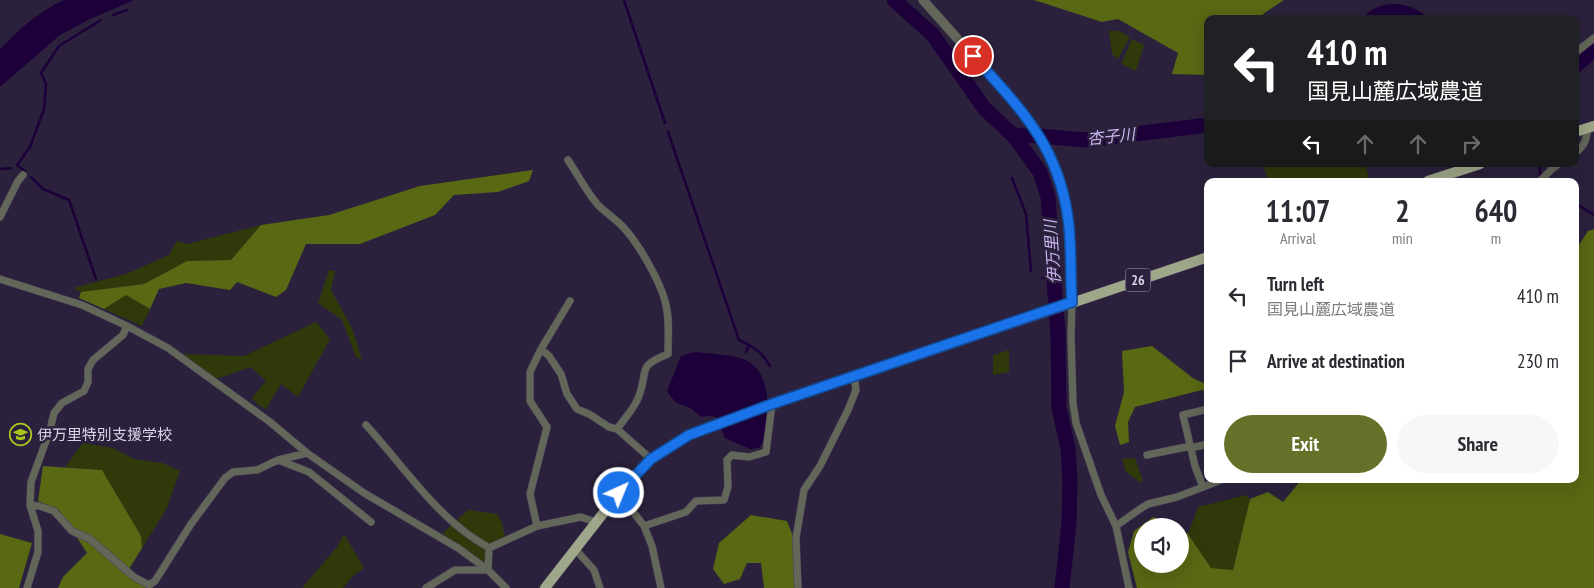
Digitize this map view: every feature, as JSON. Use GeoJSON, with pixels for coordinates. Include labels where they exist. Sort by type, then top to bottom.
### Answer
{"type":"FeatureCollection","features":[{"type":"Feature","properties":{"kind":"main road"},"geometry":{"type":"LineString","coordinates":[[1579,131],[1591,127]]}},
{"type":"Feature","properties":{"kind":"main road"},"geometry":{"type":"LineString","coordinates":[[1437,178],[1471,167]]}},
{"type":"Feature","properties":{"kind":"main road","name":"26"},"geometry":{"type":"LineString","coordinates":[[545,588],[619,493],[651,459],[689,435],[772,404],[1204,257]]}},
{"type":"Feature","properties":{"kind":"street"},"geometry":{"type":"LineString","coordinates":[[923,0],[1027,117],[1050,156],[1061,187],[1068,219],[1073,403],[1076,423],[1101,495],[1116,526],[1128,588]]}},
{"type":"Feature","properties":{"kind":"street"},"geometry":{"type":"LineString","coordinates":[[1579,50],[1594,38]]}},
{"type":"Feature","properties":{"kind":"street"},"geometry":{"type":"LineString","coordinates":[[1579,150],[1586,141],[1591,127]]}},
{"type":"Feature","properties":{"kind":"street"},"geometry":{"type":"LineString","coordinates":[[568,160],[587,191],[599,206],[622,226],[633,239],[659,282],[666,301],[668,354],[651,361],[646,366],[639,398],[616,429]]}},
{"type":"Feature","properties":{"kind":"street"},"geometry":{"type":"LineString","coordinates":[[1543,178],[1555,167]]}},
{"type":"Feature","properties":{"kind":"street"},"geometry":{"type":"LineString","coordinates":[[0,217],[18,181],[23,175]]}},
{"type":"Feature","properties":{"kind":"street"},"geometry":{"type":"LineString","coordinates":[[0,279],[82,305],[168,348],[270,422],[306,453],[364,493],[458,548],[488,570],[506,588]]}},
{"type":"Feature","properties":{"kind":"street"},"geometry":{"type":"LineString","coordinates":[[537,526],[530,494],[547,427],[530,400],[530,372],[541,349],[570,302]]}},
{"type":"Feature","properties":{"kind":"street"},"geometry":{"type":"LineString","coordinates":[[27,588],[38,552],[38,531],[30,505],[31,482],[50,430],[54,413],[62,403],[84,391],[88,382],[88,369],[92,360],[123,335],[127,326]]}},
{"type":"Feature","properties":{"kind":"street"},"geometry":{"type":"LineString","coordinates":[[541,349],[549,356],[562,374],[567,394],[577,409],[616,429],[651,459]]}},
{"type":"Feature","properties":{"kind":"street"},"geometry":{"type":"LineString","coordinates":[[798,588],[796,538],[804,490],[820,466],[848,410],[856,390],[854,376]]}},
{"type":"Feature","properties":{"kind":"street"},"geometry":{"type":"LineString","coordinates":[[644,526],[686,512],[696,501],[724,500],[728,487],[727,460],[732,455],[749,457],[766,452],[772,404]]}},
{"type":"Feature","properties":{"kind":"street"},"geometry":{"type":"LineString","coordinates":[[1203,487],[1195,466],[1183,415],[1204,409]]}},
{"type":"Feature","properties":{"kind":"street"},"geometry":{"type":"LineString","coordinates":[[366,426],[418,487],[469,535],[489,548]]}},
{"type":"Feature","properties":{"kind":"street"},"geometry":{"type":"LineString","coordinates":[[1146,455],[1204,445]]}},
{"type":"Feature","properties":{"kind":"street"},"geometry":{"type":"LineString","coordinates":[[30,505],[54,511],[72,531],[90,539],[136,578],[149,585],[156,581],[190,524],[225,478],[233,472],[257,470],[278,460],[306,453]]}},
{"type":"Feature","properties":{"kind":"street"},"geometry":{"type":"LineString","coordinates":[[278,460],[309,472],[371,522]]}},
{"type":"Feature","properties":{"kind":"street"},"geometry":{"type":"LineString","coordinates":[[1116,526],[1148,504],[1177,497],[1214,483]]}},
{"type":"Feature","properties":{"kind":"street"},"geometry":{"type":"LineString","coordinates":[[619,493],[644,526],[652,546],[659,588]]}},
{"type":"Feature","properties":{"kind":"street"},"geometry":{"type":"LineString","coordinates":[[489,548],[537,526],[581,517],[596,522]]}},
{"type":"Feature","properties":{"kind":"street"},"geometry":{"type":"LineString","coordinates":[[488,570],[489,548]]}},
{"type":"Feature","properties":{"kind":"street"},"geometry":{"type":"LineString","coordinates":[[575,549],[594,570],[600,588]]}},
{"type":"Feature","properties":{"kind":"street"},"geometry":{"type":"LineString","coordinates":[[426,588],[455,570],[488,570]]}},
{"type":"Feature","properties":{"kind":"green space"},"geometry":{"type":"Polygon","coordinates":[[[1034,0],[1284,0],[1263,15],[1204,15],[1204,75],[1172,74],[1178,53],[1118,19],[1102,22],[1034,0]]]}},
{"type":"Feature","properties":{"kind":"green space"},"geometry":{"type":"Polygon","coordinates":[[[1109,31],[1119,31],[1130,37],[1118,59],[1112,54],[1109,31]]]}},
{"type":"Feature","properties":{"kind":"green space"},"geometry":{"type":"Polygon","coordinates":[[[1132,39],[1144,45],[1136,71],[1121,64],[1132,39]]]}},
{"type":"Feature","properties":{"kind":"green space"},"geometry":{"type":"Polygon","coordinates":[[[1263,167],[1367,167],[1368,178],[1268,178],[1263,167]]]}},
{"type":"Feature","properties":{"kind":"green space"},"geometry":{"type":"Polygon","coordinates":[[[533,170],[529,181],[498,192],[454,195],[435,215],[360,244],[306,244],[286,290],[276,297],[237,282],[230,290],[186,283],[159,289],[150,309],[126,295],[104,309],[79,298],[81,292],[144,284],[187,261],[231,260],[261,225],[329,215],[420,186],[533,170]]]}},
{"type":"Feature","properties":{"kind":"green space"},"geometry":{"type":"Polygon","coordinates":[[[261,225],[231,260],[187,261],[144,284],[81,292],[73,288],[126,274],[169,255],[177,241],[187,244],[261,225]]]}},
{"type":"Feature","properties":{"kind":"green space"},"geometry":{"type":"Polygon","coordinates":[[[1594,229],[1594,588],[1137,588],[1128,552],[1134,531],[1134,573],[1189,573],[1189,535],[1211,568],[1233,570],[1250,499],[1268,492],[1283,502],[1299,483],[1579,483],[1579,245],[1588,231],[1594,229]]]}},
{"type":"Feature","properties":{"kind":"green space"},"geometry":{"type":"Polygon","coordinates":[[[329,270],[335,271],[331,290],[352,328],[362,360],[356,357],[342,320],[318,303],[329,270]]]}},
{"type":"Feature","properties":{"kind":"green space"},"geometry":{"type":"Polygon","coordinates":[[[126,295],[150,309],[142,326],[104,309],[126,295]]]}},
{"type":"Feature","properties":{"kind":"green space"},"geometry":{"type":"Polygon","coordinates":[[[316,322],[330,339],[298,397],[281,384],[266,409],[258,405],[252,398],[266,381],[251,367],[216,379],[183,354],[244,356],[316,322]]]}},
{"type":"Feature","properties":{"kind":"green space"},"geometry":{"type":"Polygon","coordinates":[[[1152,346],[1194,379],[1204,383],[1204,391],[1135,407],[1128,422],[1129,442],[1120,445],[1115,426],[1124,392],[1122,351],[1152,346]]]}},
{"type":"Feature","properties":{"kind":"green space"},"geometry":{"type":"Polygon","coordinates":[[[1009,350],[1009,372],[993,375],[993,355],[1009,350]]]}},
{"type":"Feature","properties":{"kind":"green space"},"geometry":{"type":"Polygon","coordinates":[[[83,443],[113,448],[134,459],[163,463],[180,471],[166,510],[142,548],[141,536],[102,470],[65,467],[83,443]]]}},
{"type":"Feature","properties":{"kind":"green space"},"geometry":{"type":"Polygon","coordinates":[[[1135,458],[1143,481],[1140,482],[1126,472],[1122,459],[1135,458]]]}},
{"type":"Feature","properties":{"kind":"green space"},"geometry":{"type":"Polygon","coordinates":[[[43,466],[102,470],[141,536],[142,548],[129,569],[153,588],[58,588],[63,577],[87,553],[59,510],[38,501],[43,466]]]}},
{"type":"Feature","properties":{"kind":"green space"},"geometry":{"type":"Polygon","coordinates":[[[1246,495],[1250,499],[1233,570],[1211,568],[1189,535],[1198,507],[1246,495]]]}},
{"type":"Feature","properties":{"kind":"green space"},"geometry":{"type":"Polygon","coordinates":[[[468,510],[497,514],[502,523],[505,538],[490,544],[484,562],[442,534],[468,510]]]}},
{"type":"Feature","properties":{"kind":"green space"},"geometry":{"type":"Polygon","coordinates":[[[751,515],[787,521],[793,536],[796,588],[764,588],[761,563],[747,563],[740,579],[724,584],[713,569],[719,543],[751,515]]]}},
{"type":"Feature","properties":{"kind":"green space"},"geometry":{"type":"Polygon","coordinates":[[[0,534],[32,543],[19,588],[0,588],[0,534]]]}},
{"type":"Feature","properties":{"kind":"green space"},"geometry":{"type":"Polygon","coordinates":[[[344,534],[364,568],[353,576],[343,588],[302,588],[337,547],[344,534]]]}},
{"type":"Feature","properties":{"kind":"shaded area"},"geometry":{"type":"Polygon","coordinates":[[[64,0],[134,0],[88,20],[60,35],[0,87],[0,49],[30,22],[64,0]]]}},
{"type":"Feature","properties":{"kind":"shaded area"},"geometry":{"type":"Polygon","coordinates":[[[695,352],[737,357],[755,367],[762,376],[766,389],[768,412],[765,434],[759,448],[750,449],[725,438],[716,417],[701,417],[692,409],[675,402],[667,391],[681,356],[695,352]]]}},
{"type":"Feature","properties":{"kind":"waterway"},"geometry":{"type":"LineString","coordinates":[[624,0],[665,123]]}},
{"type":"Feature","properties":{"kind":"waterway","name":"伊万里川"},"geometry":{"type":"LineString","coordinates":[[894,0],[933,35],[984,108],[1014,136],[1040,172],[1048,197],[1058,336],[1059,408],[1068,448],[1070,482],[1069,523],[1062,588]]}},
{"type":"Feature","properties":{"kind":"waterway"},"geometry":{"type":"LineString","coordinates":[[113,15],[127,10]]}},
{"type":"Feature","properties":{"kind":"waterway","name":"杏子川"},"geometry":{"type":"LineString","coordinates":[[1377,15],[1389,12],[1401,12],[1408,15]]}},
{"type":"Feature","properties":{"kind":"waterway"},"geometry":{"type":"LineString","coordinates":[[25,171],[17,165],[30,147],[44,109],[46,84],[41,73],[59,46],[101,20]]}},
{"type":"Feature","properties":{"kind":"waterway","name":"杏子川"},"geometry":{"type":"LineString","coordinates":[[1579,63],[1594,50]]}},
{"type":"Feature","properties":{"kind":"waterway","name":"杏子川"},"geometry":{"type":"LineString","coordinates":[[1014,136],[1027,135],[1085,140],[1204,125]]}},
{"type":"Feature","properties":{"kind":"waterway"},"geometry":{"type":"LineString","coordinates":[[668,132],[739,340],[757,350],[770,366]]}},
{"type":"Feature","properties":{"kind":"waterway"},"geometry":{"type":"LineString","coordinates":[[1539,167],[1540,177]]}},
{"type":"Feature","properties":{"kind":"waterway"},"geometry":{"type":"LineString","coordinates":[[0,169],[11,168]]}},
{"type":"Feature","properties":{"kind":"waterway"},"geometry":{"type":"LineString","coordinates":[[31,177],[43,189],[69,200],[96,279]]}},
{"type":"Feature","properties":{"kind":"waterway"},"geometry":{"type":"LineString","coordinates":[[1012,178],[1026,214],[1031,271]]}},
{"type":"Feature","properties":{"kind":"waterway"},"geometry":{"type":"LineString","coordinates":[[1579,206],[1594,215]]}},
{"type":"Feature","properties":{"kind":"waterway"},"geometry":{"type":"LineString","coordinates":[[1042,278],[1053,278]]}},
{"type":"Feature","properties":{"kind":"waterway"},"geometry":{"type":"LineString","coordinates":[[746,352],[749,345]]}},
{"type":"Feature","properties":{"kind":"place","name":"伊万里特別支援学校"},"geometry":{"type":"Point","coordinates":[21,435]}},
{"type":"Feature","properties":{"kind":"route"},"geometry":{"type":"LineString","coordinates":[[619,493],[651,459],[689,435],[772,404],[1072,302],[1068,219],[1061,187],[1050,156],[1027,117],[973,56]]}}]}
